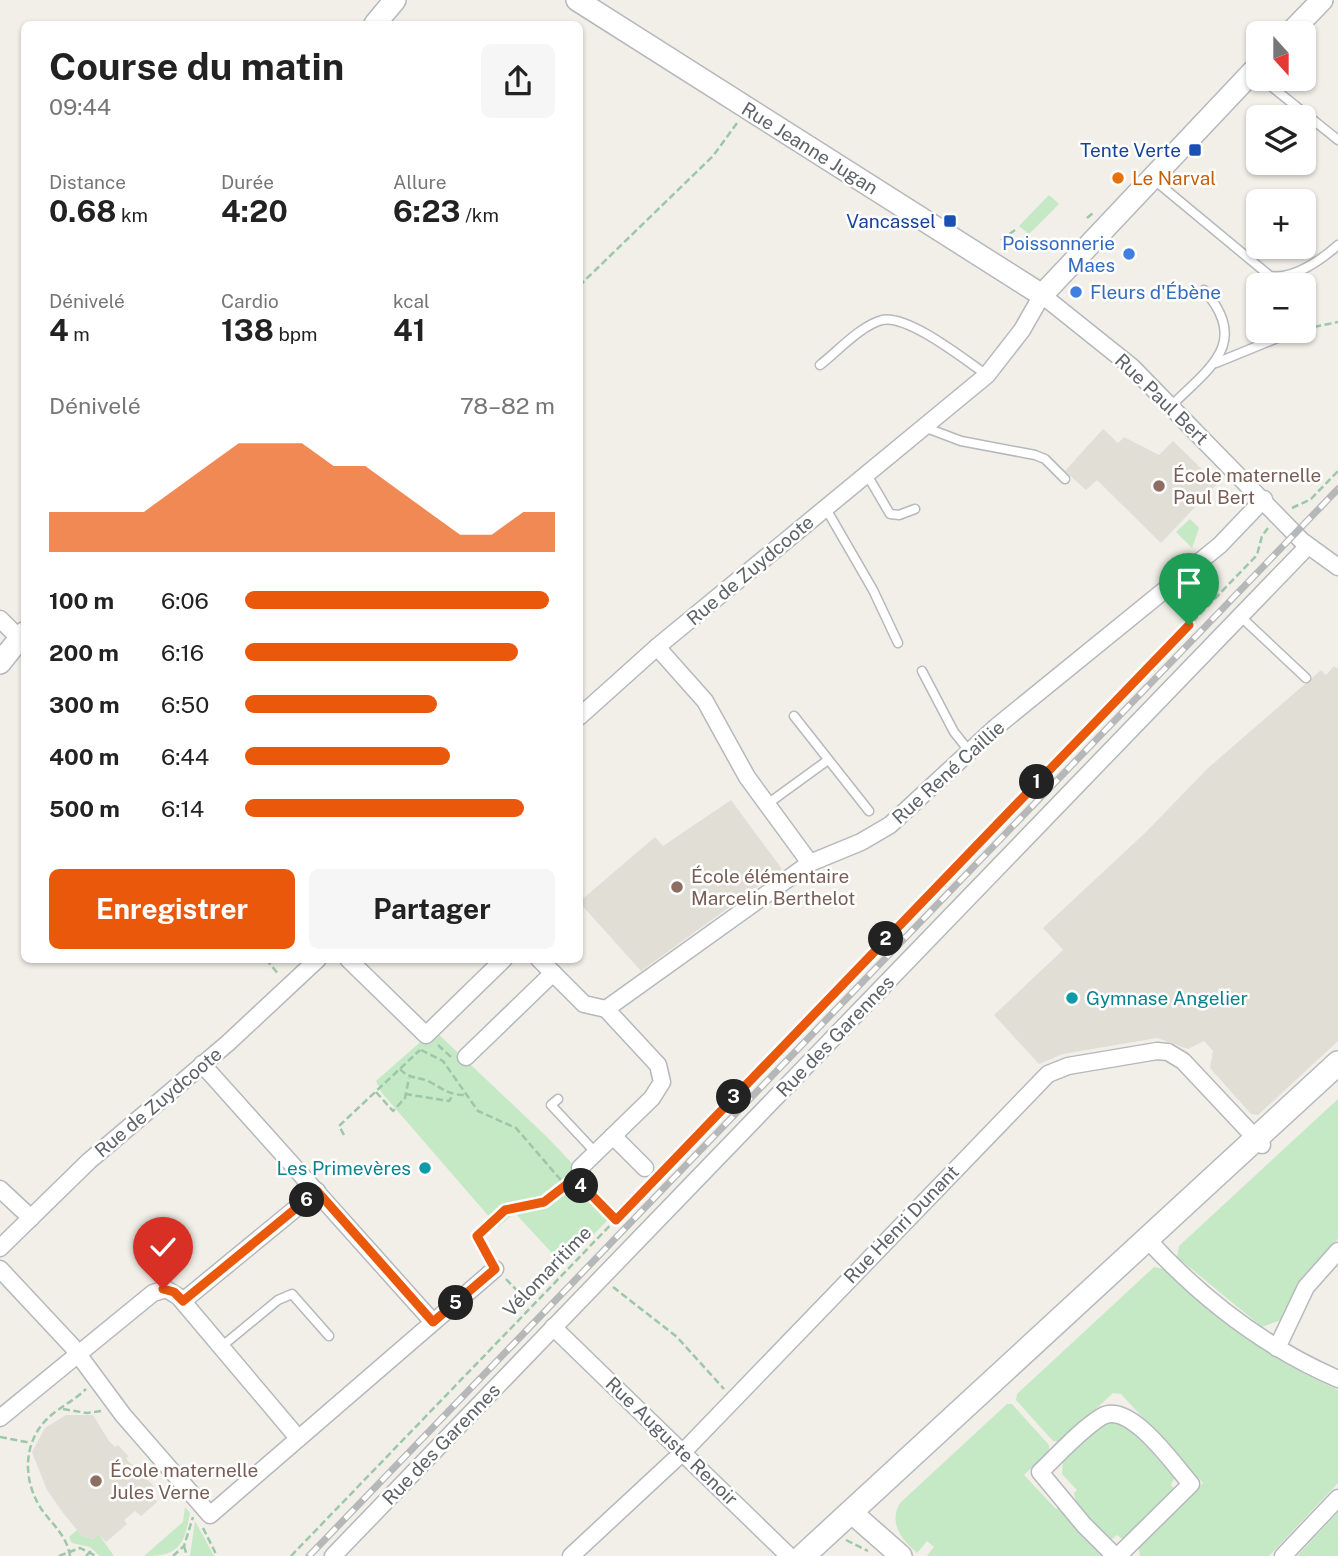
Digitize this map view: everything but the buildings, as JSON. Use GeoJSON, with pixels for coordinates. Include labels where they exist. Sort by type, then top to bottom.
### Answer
{"type":"FeatureCollection","features":[{"type":"Feature","properties":{"kind":"main road"},"geometry":{"type":"LineString","coordinates":[[803,1556],[855,1516],[1260,1142],[1338,1063]]}},
{"type":"Feature","properties":{"kind":"main road"},"geometry":{"type":"LineString","coordinates":[[1260,1142],[1338,1078]]}},
{"type":"Feature","properties":{"kind":"main road"},"geometry":{"type":"LineString","coordinates":[[820,1556],[841,1536],[855,1516]]}},
{"type":"Feature","properties":{"kind":"street"},"geometry":{"type":"LineString","coordinates":[[377,21],[395,0]]}},
{"type":"Feature","properties":{"kind":"street","name":"Rue Jeanne Jugan"},"geometry":{"type":"LineString","coordinates":[[577,0],[1042,295]]}},
{"type":"Feature","properties":{"kind":"street"},"geometry":{"type":"LineString","coordinates":[[1302,21],[1322,0]]}},
{"type":"Feature","properties":{"kind":"street"},"geometry":{"type":"LineString","coordinates":[[1042,295],[1151,177],[1246,85]]}},
{"type":"Feature","properties":{"kind":"street","name":"Rue de Zuydcoote"},"geometry":{"type":"LineString","coordinates":[[583,713],[657,647],[987,375],[1022,331],[1042,295]]}},
{"type":"Feature","properties":{"kind":"street","name":"Rue Paul Bert"},"geometry":{"type":"LineString","coordinates":[[1042,295],[1132,367],[1308,546],[1338,567]]}},
{"type":"Feature","properties":{"kind":"street","name":"Rue René Caillie"},"geometry":{"type":"LineString","coordinates":[[606,1009],[810,863],[884,830],[970,752],[1220,545],[1264,499]]}},
{"type":"Feature","properties":{"kind":"street","name":"Rue des Garennes"},"geometry":{"type":"LineString","coordinates":[[333,1556],[1308,546]]}},
{"type":"Feature","properties":{"kind":"street"},"geometry":{"type":"LineString","coordinates":[[0,619],[21,635]]}},
{"type":"Feature","properties":{"kind":"street"},"geometry":{"type":"LineString","coordinates":[[0,663],[21,637]]}},
{"type":"Feature","properties":{"kind":"street"},"geometry":{"type":"LineString","coordinates":[[657,647],[705,701],[766,805],[810,863]]}},
{"type":"Feature","properties":{"kind":"street","name":"Rue de Zuydcoote"},"geometry":{"type":"LineString","coordinates":[[0,1248],[110,1142],[202,1064],[314,963]]}},
{"type":"Feature","properties":{"kind":"street"},"geometry":{"type":"LineString","coordinates":[[352,963],[421,1041],[500,963]]}},
{"type":"Feature","properties":{"kind":"street"},"geometry":{"type":"LineString","coordinates":[[543,963],[584,1004],[606,1009],[658,1065],[662,1078],[657,1093],[580,1168]]}},
{"type":"Feature","properties":{"kind":"street"},"geometry":{"type":"LineString","coordinates":[[466,1057],[553,973]]}},
{"type":"Feature","properties":{"kind":"street","name":"Rue Henri Dunant"},"geometry":{"type":"LineString","coordinates":[[572,1556],[683,1451],[1048,1074],[1068,1066],[1150,1052],[1168,1052],[1178,1057],[1260,1142]]}},
{"type":"Feature","properties":{"kind":"street"},"geometry":{"type":"LineString","coordinates":[[202,1064],[433,1322]]}},
{"type":"Feature","properties":{"kind":"street"},"geometry":{"type":"LineString","coordinates":[[613,1136],[645,1168]]}},
{"type":"Feature","properties":{"kind":"street"},"geometry":{"type":"LineString","coordinates":[[0,1188],[31,1218]]}},
{"type":"Feature","properties":{"kind":"street"},"geometry":{"type":"LineString","coordinates":[[183,1301],[317,1191]]}},
{"type":"Feature","properties":{"kind":"street"},"geometry":{"type":"LineString","coordinates":[[1150,1243],[1199,1291],[1277,1348],[1338,1379]]}},
{"type":"Feature","properties":{"kind":"street"},"geometry":{"type":"LineString","coordinates":[[1277,1348],[1307,1287],[1338,1251]]}},
{"type":"Feature","properties":{"kind":"street"},"geometry":{"type":"LineString","coordinates":[[0,1269],[98,1378],[202,1515],[298,1438],[495,1269]]}},
{"type":"Feature","properties":{"kind":"street"},"geometry":{"type":"LineString","coordinates":[[0,1418],[157,1291],[170,1290],[183,1301],[298,1438]]}},
{"type":"Feature","properties":{"kind":"street","name":"Rue Auguste Renoir"},"geometry":{"type":"LineString","coordinates":[[553,1327],[789,1556]]}},
{"type":"Feature","properties":{"kind":"street"},"geometry":{"type":"LineString","coordinates":[[1116,1412],[1135,1421],[1191,1484],[1116,1556],[1084,1525],[1040,1472],[1101,1416],[1116,1412]]}},
{"type":"Feature","properties":{"kind":"street"},"geometry":{"type":"LineString","coordinates":[[1283,1556],[1338,1498]]}},
{"type":"Feature","properties":{"kind":"street"},"geometry":{"type":"LineString","coordinates":[[855,1516],[901,1556]]}},
{"type":"Feature","properties":{"kind":"lane"},"geometry":{"type":"LineString","coordinates":[[1279,91],[1338,140]]}},
{"type":"Feature","properties":{"kind":"lane"},"geometry":{"type":"LineString","coordinates":[[1151,177],[1270,276],[1280,276],[1306,267],[1338,245]]}},
{"type":"Feature","properties":{"kind":"lane"},"geometry":{"type":"LineString","coordinates":[[1171,406],[1213,365],[1225,345],[1224,323],[1217,306],[1204,290]]}},
{"type":"Feature","properties":{"kind":"lane"},"geometry":{"type":"LineString","coordinates":[[820,365],[872,325],[887,320],[918,330],[987,375]]}},
{"type":"Feature","properties":{"kind":"lane"},"geometry":{"type":"LineString","coordinates":[[1213,365],[1264,343]]}},
{"type":"Feature","properties":{"kind":"lane"},"geometry":{"type":"LineString","coordinates":[[924,426],[961,441],[1035,455],[1045,459],[1065,479]]}},
{"type":"Feature","properties":{"kind":"lane"},"geometry":{"type":"LineString","coordinates":[[866,473],[890,514],[896,516],[915,509]]}},
{"type":"Feature","properties":{"kind":"lane"},"geometry":{"type":"LineString","coordinates":[[825,507],[873,590],[898,643]]}},
{"type":"Feature","properties":{"kind":"lane"},"geometry":{"type":"LineString","coordinates":[[1240,616],[1306,678]]}},
{"type":"Feature","properties":{"kind":"lane"},"geometry":{"type":"LineString","coordinates":[[922,671],[945,718],[970,752]]}},
{"type":"Feature","properties":{"kind":"lane"},"geometry":{"type":"LineString","coordinates":[[794,716],[869,811]]}},
{"type":"Feature","properties":{"kind":"lane"},"geometry":{"type":"LineString","coordinates":[[766,805],[828,760]]}},
{"type":"Feature","properties":{"kind":"lane"},"geometry":{"type":"LineString","coordinates":[[558,1099],[551,1105],[596,1153]]}},
{"type":"Feature","properties":{"kind":"lane"},"geometry":{"type":"LineString","coordinates":[[221,1347],[278,1300],[292,1294],[329,1336]]}},
{"type":"Feature","properties":{"kind":"path"},"geometry":{"type":"LineString","coordinates":[[583,282],[713,156],[747,108]]}},
{"type":"Feature","properties":{"kind":"path"},"geometry":{"type":"LineString","coordinates":[[1001,240],[1015,230]]}},
{"type":"Feature","properties":{"kind":"path"},"geometry":{"type":"LineString","coordinates":[[1316,327],[1338,322]]}},
{"type":"Feature","properties":{"kind":"path"},"geometry":{"type":"LineString","coordinates":[[1280,516],[1311,499],[1338,471]]}},
{"type":"Feature","properties":{"kind":"path","name":"Vélomaritime"},"geometry":{"type":"LineString","coordinates":[[291,1556],[1257,555],[1262,536],[1280,516]]}},
{"type":"Feature","properties":{"kind":"path"},"geometry":{"type":"LineString","coordinates":[[268,963],[280,977]]}},
{"type":"Feature","properties":{"kind":"path"},"geometry":{"type":"LineString","coordinates":[[421,1041],[443,1061],[478,1111],[516,1128],[566,1186]]}},
{"type":"Feature","properties":{"kind":"path"},"geometry":{"type":"LineString","coordinates":[[421,1041],[461,1065],[466,1057]]}},
{"type":"Feature","properties":{"kind":"path"},"geometry":{"type":"LineString","coordinates":[[344,1135],[338,1126],[400,1069],[421,1041]]}},
{"type":"Feature","properties":{"kind":"path"},"geometry":{"type":"LineString","coordinates":[[400,1069],[409,1079],[429,1081],[453,1096],[467,1095]]}},
{"type":"Feature","properties":{"kind":"path"},"geometry":{"type":"LineString","coordinates":[[375,1092],[393,1111],[405,1094],[409,1079]]}},
{"type":"Feature","properties":{"kind":"path"},"geometry":{"type":"LineString","coordinates":[[405,1094],[430,1096],[441,1101],[449,1101],[453,1096]]}},
{"type":"Feature","properties":{"kind":"path"},"geometry":{"type":"LineString","coordinates":[[524,1298],[495,1269],[477,1236],[505,1210],[544,1202],[575,1178],[616,1220]]}},
{"type":"Feature","properties":{"kind":"path"},"geometry":{"type":"LineString","coordinates":[[601,1278],[677,1337],[733,1399]]}},
{"type":"Feature","properties":{"kind":"path"},"geometry":{"type":"LineString","coordinates":[[528,1302],[531,1306]]}},
{"type":"Feature","properties":{"kind":"path"},"geometry":{"type":"LineString","coordinates":[[70,1556],[69,1550],[29,1484],[31,1443],[48,1418],[63,1409],[98,1378]]}},
{"type":"Feature","properties":{"kind":"path"},"geometry":{"type":"LineString","coordinates":[[63,1409],[92,1412],[115,1403]]}},
{"type":"Feature","properties":{"kind":"path"},"geometry":{"type":"LineString","coordinates":[[0,1437],[31,1443]]}},
{"type":"Feature","properties":{"kind":"path"},"geometry":{"type":"LineString","coordinates":[[173,1556],[184,1546],[202,1515]]}},
{"type":"Feature","properties":{"kind":"path"},"geometry":{"type":"LineString","coordinates":[[202,1515],[217,1556]]}},
{"type":"Feature","properties":{"kind":"path"},"geometry":{"type":"LineString","coordinates":[[841,1536],[854,1546],[872,1553]]}},
{"type":"Feature","properties":{"kind":"path"},"geometry":{"type":"LineString","coordinates":[[184,1546],[187,1556]]}},
{"type":"Feature","properties":{"kind":"path"},"geometry":{"type":"LineString","coordinates":[[59,1556],[80,1548],[91,1551],[96,1556]]}},
{"type":"Feature","properties":{"kind":"path"},"geometry":{"type":"LineString","coordinates":[[86,1556],[91,1551]]}},
{"type":"Feature","properties":{"kind":"shaded area","name":"École maternelle Paul Bert"},"geometry":{"type":"Polygon","coordinates":[[[1103,429],[1118,443],[1124,437],[1159,455],[1173,441],[1217,484],[1161,543],[1097,480],[1086,490],[1065,471],[1103,429]]]}},
{"type":"Feature","properties":{"kind":"shaded area"},"geometry":{"type":"Polygon","coordinates":[[[1334,666],[1338,669],[1338,1041],[1258,1115],[1251,1114],[1210,1068],[1213,1051],[1204,1041],[1188,1049],[1157,1038],[1063,1054],[1039,1064],[994,1015],[1063,950],[1043,928],[1146,832],[1207,769],[1321,670],[1326,675],[1334,666]]]}},
{"type":"Feature","properties":{"kind":"shaded area","name":"École élémentaire Marcelin Berthelot"},"geometry":{"type":"Polygon","coordinates":[[[731,800],[782,869],[641,971],[583,906],[583,899],[655,837],[663,846],[731,800]]]}},
{"type":"Feature","properties":{"kind":"shaded area","name":"École maternelle Jules Verne"},"geometry":{"type":"Polygon","coordinates":[[[66,1415],[93,1415],[109,1441],[115,1447],[118,1445],[128,1456],[126,1459],[154,1486],[148,1491],[157,1502],[141,1516],[135,1511],[124,1520],[127,1524],[106,1542],[99,1535],[95,1539],[82,1536],[47,1490],[32,1452],[45,1428],[66,1415]]]}},
{"type":"Feature","properties":{"kind":"green space"},"geometry":{"type":"Polygon","coordinates":[[[1049,195],[1059,204],[1029,234],[1019,226],[1049,195]]]}},
{"type":"Feature","properties":{"kind":"green space"},"geometry":{"type":"Polygon","coordinates":[[[1190,519],[1199,528],[1192,548],[1176,532],[1190,519]]]}},
{"type":"Feature","properties":{"kind":"green space"},"geometry":{"type":"Polygon","coordinates":[[[434,1030],[548,1138],[617,1211],[563,1265],[515,1213],[498,1227],[382,1093],[376,1081],[434,1030]]]}},
{"type":"Feature","properties":{"kind":"green space"},"geometry":{"type":"Polygon","coordinates":[[[1338,1099],[1338,1239],[1305,1275],[1281,1320],[1262,1327],[1177,1257],[1179,1246],[1338,1099]]]}},
{"type":"Feature","properties":{"kind":"green space"},"geometry":{"type":"Polygon","coordinates":[[[1154,1267],[1163,1269],[1223,1321],[1267,1352],[1338,1390],[1338,1483],[1269,1556],[1140,1556],[1138,1544],[1203,1483],[1121,1394],[1113,1393],[1060,1442],[1053,1441],[1016,1400],[1017,1394],[1154,1267]]]}},
{"type":"Feature","properties":{"kind":"green space"},"geometry":{"type":"Polygon","coordinates":[[[1007,1404],[1012,1404],[1049,1445],[1049,1451],[1024,1475],[1056,1509],[1060,1506],[1103,1556],[927,1556],[934,1547],[927,1541],[917,1553],[898,1531],[895,1517],[900,1503],[1007,1404]]]}},
{"type":"Feature","properties":{"kind":"green space"},"geometry":{"type":"Polygon","coordinates":[[[1124,1420],[1176,1474],[1171,1485],[1175,1490],[1122,1539],[1117,1535],[1110,1541],[1093,1527],[1083,1514],[1074,1493],[1077,1490],[1062,1474],[1063,1459],[1103,1421],[1124,1420]]]}},
{"type":"Feature","properties":{"kind":"green space"},"geometry":{"type":"Polygon","coordinates":[[[185,1507],[190,1513],[185,1534],[178,1547],[165,1554],[144,1556],[183,1522],[185,1507]]]}},
{"type":"Feature","properties":{"kind":"green space"},"geometry":{"type":"Polygon","coordinates":[[[1338,1512],[1338,1556],[1297,1556],[1338,1512]]]}},
{"type":"Feature","properties":{"kind":"green space"},"geometry":{"type":"Polygon","coordinates":[[[195,1521],[214,1556],[190,1556],[195,1521]]]}},
{"type":"Feature","properties":{"kind":"green space"},"geometry":{"type":"Polygon","coordinates":[[[77,1530],[82,1536],[94,1539],[99,1535],[114,1556],[100,1556],[90,1547],[72,1543],[69,1537],[77,1530]]]}},
{"type":"Feature","properties":{"kind":"railway"},"geometry":{"type":"LineString","coordinates":[[309,1556],[1338,489]]}},
{"type":"Feature","properties":{"kind":"place","name":"Tente Verte"},"geometry":{"type":"Point","coordinates":[1195,150]}},
{"type":"Feature","properties":{"kind":"place","name":"Le Narval"},"geometry":{"type":"Point","coordinates":[1118,178]}},
{"type":"Feature","properties":{"kind":"place","name":"Vancassel"},"geometry":{"type":"Point","coordinates":[950,221]}},
{"type":"Feature","properties":{"kind":"place","name":"Poissonnerie Maes"},"geometry":{"type":"Point","coordinates":[1129,254]}},
{"type":"Feature","properties":{"kind":"place","name":"Fleurs d'Ébène"},"geometry":{"type":"Point","coordinates":[1076,292]}},
{"type":"Feature","properties":{"kind":"place","name":"École maternelle Paul Bert"},"geometry":{"type":"Point","coordinates":[1159,486]}},
{"type":"Feature","properties":{"kind":"place","name":"École élémentaire Marcelin Berthelot"},"geometry":{"type":"Point","coordinates":[677,887]}},
{"type":"Feature","properties":{"kind":"place","name":"Gymnase Angelier"},"geometry":{"type":"Point","coordinates":[1072,998]}},
{"type":"Feature","properties":{"kind":"place","name":"Les Primevères"},"geometry":{"type":"Point","coordinates":[425,1168]}},
{"type":"Feature","properties":{"kind":"place","name":"École maternelle Jules Verne"},"geometry":{"type":"Point","coordinates":[96,1481]}},
{"type":"Feature","properties":{"kind":"route"},"geometry":{"type":"LineString","coordinates":[[163,1289],[174,1292],[183,1301],[317,1191],[433,1322],[495,1269],[477,1236],[505,1210],[538,1205],[550,1199],[575,1178],[588,1195],[616,1220],[1189,625]]}}]}
